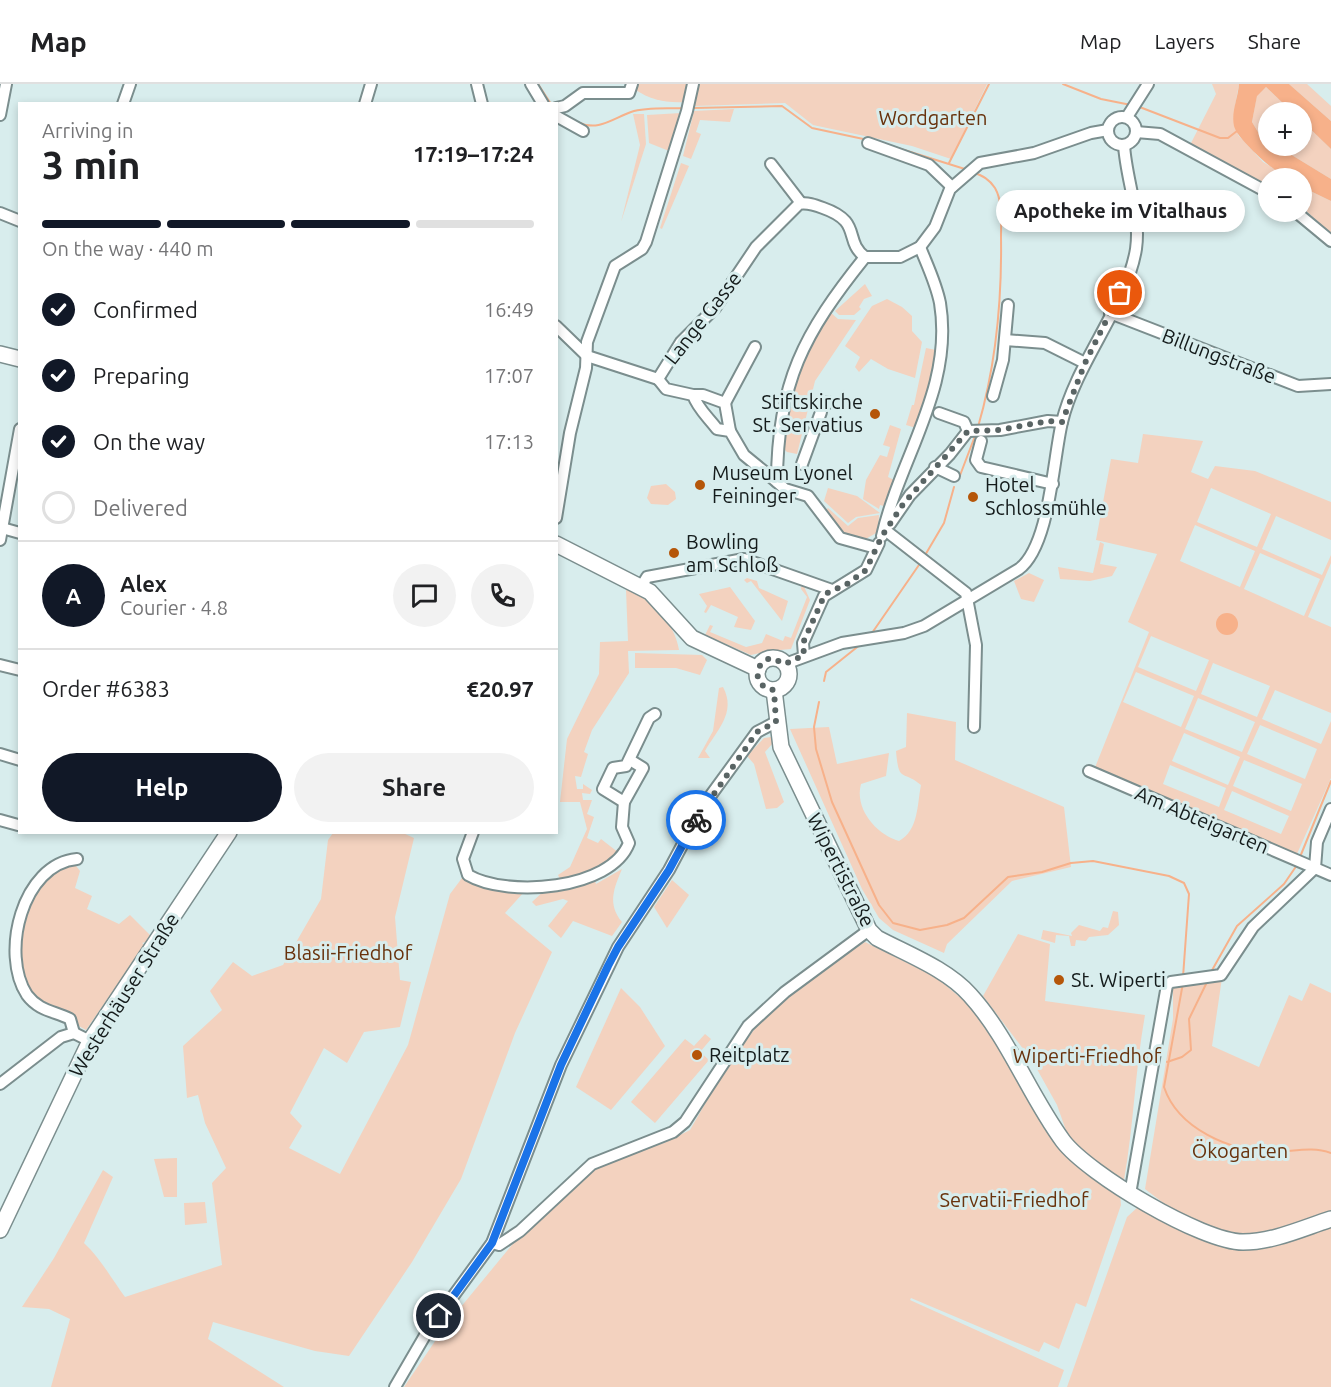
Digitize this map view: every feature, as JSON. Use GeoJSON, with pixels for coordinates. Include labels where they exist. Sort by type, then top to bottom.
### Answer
{"type":"FeatureCollection","features":[{"type":"Feature","properties":{"kind":"street"},"geometry":{"type":"LineString","coordinates":[[0,115],[6,84]]}},
{"type":"Feature","properties":{"kind":"street"},"geometry":{"type":"LineString","coordinates":[[124,102],[130,84]]}},
{"type":"Feature","properties":{"kind":"street"},"geometry":{"type":"LineString","coordinates":[[366,102],[371,84]]}},
{"type":"Feature","properties":{"kind":"street"},"geometry":{"type":"LineString","coordinates":[[477,84],[482,102]]}},
{"type":"Feature","properties":{"kind":"street"},"geometry":{"type":"LineString","coordinates":[[531,84],[542,102]]}},
{"type":"Feature","properties":{"kind":"street"},"geometry":{"type":"LineString","coordinates":[[558,109],[583,93],[629,93],[632,84]]}},
{"type":"Feature","properties":{"kind":"street"},"geometry":{"type":"LineString","coordinates":[[558,506],[570,433],[587,357],[587,342],[615,266],[642,249],[646,243],[693,84]]}},
{"type":"Feature","properties":{"kind":"street"},"geometry":{"type":"LineString","coordinates":[[1108,130],[1113,120],[1128,114],[1148,84]]}},
{"type":"Feature","properties":{"kind":"street"},"geometry":{"type":"LineString","coordinates":[[558,111],[583,131]]}},
{"type":"Feature","properties":{"kind":"street"},"geometry":{"type":"LineString","coordinates":[[1124,145],[1132,140],[1136,132],[1134,123],[1128,114]]}},
{"type":"Feature","properties":{"kind":"street"},"geometry":{"type":"LineString","coordinates":[[1108,130],[1113,141],[1124,145]]}},
{"type":"Feature","properties":{"kind":"street"},"geometry":{"type":"LineString","coordinates":[[771,164],[801,204],[814,204],[841,214],[859,252],[865,257],[900,257],[920,247],[937,221],[952,187],[974,168],[1034,153],[1091,133],[1108,130]]}},
{"type":"Feature","properties":{"kind":"street"},"geometry":{"type":"LineString","coordinates":[[1136,132],[1160,134],[1258,187]]}},
{"type":"Feature","properties":{"kind":"street"},"geometry":{"type":"LineString","coordinates":[[868,143],[929,165],[952,187]]}},
{"type":"Feature","properties":{"kind":"street"},"geometry":{"type":"LineString","coordinates":[[785,664],[804,655],[860,638],[917,629],[1019,569],[1028,560],[1053,484],[1062,422],[1085,363],[1132,268],[1137,240],[1124,145]]}},
{"type":"Feature","properties":{"kind":"street","name":"Lange Gasse"},"geometry":{"type":"LineString","coordinates":[[587,357],[658,380],[681,342],[715,308],[756,247],[801,204]]}},
{"type":"Feature","properties":{"kind":"street"},"geometry":{"type":"LineString","coordinates":[[0,213],[18,220]]}},
{"type":"Feature","properties":{"kind":"street"},"geometry":{"type":"LineString","coordinates":[[1308,222],[1331,241]]}},
{"type":"Feature","properties":{"kind":"street"},"geometry":{"type":"LineString","coordinates":[[884,533],[929,408],[940,367],[942,328],[939,299],[920,247]]}},
{"type":"Feature","properties":{"kind":"street"},"geometry":{"type":"LineString","coordinates":[[777,482],[780,418],[795,366],[819,319],[865,257]]}},
{"type":"Feature","properties":{"kind":"street"},"geometry":{"type":"LineString","coordinates":[[993,396],[1005,340],[1008,305]]}},
{"type":"Feature","properties":{"kind":"street","name":"Billungstraße"},"geometry":{"type":"LineString","coordinates":[[1110,313],[1298,386],[1331,384]]}},
{"type":"Feature","properties":{"kind":"street"},"geometry":{"type":"LineString","coordinates":[[558,328],[587,357]]}},
{"type":"Feature","properties":{"kind":"street"},"geometry":{"type":"LineString","coordinates":[[1005,340],[1045,343],[1085,363]]}},
{"type":"Feature","properties":{"kind":"street"},"geometry":{"type":"LineString","coordinates":[[754,347],[725,404],[730,432],[741,450],[785,489],[808,496],[840,538],[876,548]]}},
{"type":"Feature","properties":{"kind":"street"},"geometry":{"type":"LineString","coordinates":[[0,354],[18,358]]}},
{"type":"Feature","properties":{"kind":"street"},"geometry":{"type":"LineString","coordinates":[[658,380],[666,389],[703,395],[725,404]]}},
{"type":"Feature","properties":{"kind":"street"},"geometry":{"type":"LineString","coordinates":[[693,395],[697,408],[708,416],[716,428],[730,432]]}},
{"type":"Feature","properties":{"kind":"street"},"geometry":{"type":"LineString","coordinates":[[802,464],[826,406]]}},
{"type":"Feature","properties":{"kind":"street"},"geometry":{"type":"LineString","coordinates":[[939,413],[964,422],[976,433],[976,460],[981,467],[1053,484]]}},
{"type":"Feature","properties":{"kind":"street"},"geometry":{"type":"LineString","coordinates":[[804,655],[803,643],[822,600],[832,590],[847,584],[866,570],[884,533],[935,467],[976,433],[1048,421],[1062,422]]}},
{"type":"Feature","properties":{"kind":"street"},"geometry":{"type":"LineString","coordinates":[[0,540],[18,440]]}},
{"type":"Feature","properties":{"kind":"street"},"geometry":{"type":"LineString","coordinates":[[935,467],[954,476]]}},
{"type":"Feature","properties":{"kind":"street"},"geometry":{"type":"LineString","coordinates":[[2,528],[18,532]]}},
{"type":"Feature","properties":{"kind":"street"},"geometry":{"type":"LineString","coordinates":[[884,533],[925,558],[964,590],[969,600],[976,645],[974,727]]}},
{"type":"Feature","properties":{"kind":"street"},"geometry":{"type":"LineString","coordinates":[[558,545],[641,587],[658,598],[689,635],[731,658],[758,669]]}},
{"type":"Feature","properties":{"kind":"street"},"geometry":{"type":"LineString","coordinates":[[641,587],[647,576],[741,559],[832,590]]}},
{"type":"Feature","properties":{"kind":"street"},"geometry":{"type":"LineString","coordinates":[[770,658],[785,664],[789,674],[787,682],[774,690],[760,684],[758,669],[762,663],[770,658]]}},
{"type":"Feature","properties":{"kind":"street"},"geometry":{"type":"LineString","coordinates":[[0,665],[18,670]]}},
{"type":"Feature","properties":{"kind":"street","name":"Wipertistraße"},"geometry":{"type":"LineString","coordinates":[[774,690],[776,722],[789,766],[869,930],[877,938],[957,983],[970,995],[1018,1064],[1063,1141],[1077,1157],[1131,1194],[1212,1236],[1241,1242],[1279,1236],[1331,1219]]}},
{"type":"Feature","properties":{"kind":"street"},"geometry":{"type":"LineString","coordinates":[[624,802],[603,789],[613,768],[626,766],[649,718],[655,714]]}},
{"type":"Feature","properties":{"kind":"street"},"geometry":{"type":"LineString","coordinates":[[395,1387],[401,1373],[427,1332],[492,1243],[561,1065],[618,947],[669,870],[703,806],[757,732],[776,722]]}},
{"type":"Feature","properties":{"kind":"street"},"geometry":{"type":"LineString","coordinates":[[0,754],[18,758]]}},
{"type":"Feature","properties":{"kind":"street"},"geometry":{"type":"LineString","coordinates":[[472,834],[463,859],[468,875],[489,884],[545,886],[572,883],[597,874],[622,857],[629,843],[622,827],[624,802],[643,768],[630,760]]}},
{"type":"Feature","properties":{"kind":"street","name":"Am Abteigarten"},"geometry":{"type":"LineString","coordinates":[[1089,771],[1331,875]]}},
{"type":"Feature","properties":{"kind":"street"},"geometry":{"type":"LineString","coordinates":[[1131,1194],[1166,988],[1170,982],[1221,975],[1253,927],[1315,868],[1317,842],[1331,809]]}},
{"type":"Feature","properties":{"kind":"street"},"geometry":{"type":"LineString","coordinates":[[0,820],[18,825]]}},
{"type":"Feature","properties":{"kind":"street","name":"Westerhäuser Straße"},"geometry":{"type":"LineString","coordinates":[[0,1230],[90,1041],[228,834]]}},
{"type":"Feature","properties":{"kind":"street"},"geometry":{"type":"LineString","coordinates":[[74,1033],[70,1019],[50,1013],[36,1005],[26,994],[16,971],[15,949],[19,912],[30,888],[50,867],[64,860],[77,859]]}},
{"type":"Feature","properties":{"kind":"street"},"geometry":{"type":"LineString","coordinates":[[492,1243],[500,1245],[520,1231],[592,1164],[673,1132],[685,1122],[748,1026],[785,992],[869,930]]}},
{"type":"Feature","properties":{"kind":"street"},"geometry":{"type":"LineString","coordinates":[[0,1084],[61,1037],[74,1033],[90,1041]]}},
{"type":"Feature","properties":{"kind":"green space"},"geometry":{"type":"Polygon","coordinates":[[[636,84],[689,84],[685,102],[678,102],[646,96],[634,89],[636,84]]]}},
{"type":"Feature","properties":{"kind":"green space","name":"Wordgarten"},"geometry":{"type":"Polygon","coordinates":[[[699,84],[987,84],[951,159],[912,146],[813,125],[785,103],[694,106],[699,84]]]}},
{"type":"Feature","properties":{"kind":"green space"},"geometry":{"type":"Polygon","coordinates":[[[1212,84],[1239,84],[1235,106],[1238,135],[1263,162],[1273,168],[1258,168],[1258,183],[1190,145],[1216,94],[1212,84]]]}},
{"type":"Feature","properties":{"kind":"green space"},"geometry":{"type":"Polygon","coordinates":[[[1289,84],[1307,84],[1331,106],[1331,121],[1312,102],[1289,84]]]}},
{"type":"Feature","properties":{"kind":"green space"},"geometry":{"type":"Polygon","coordinates":[[[1266,87],[1282,102],[1258,102],[1258,132],[1252,122],[1257,95],[1266,87]]]}},
{"type":"Feature","properties":{"kind":"green space"},"geometry":{"type":"Polygon","coordinates":[[[734,109],[730,122],[700,120],[696,132],[701,134],[691,159],[683,156],[694,111],[734,109]]]}},
{"type":"Feature","properties":{"kind":"green space"},"geometry":{"type":"Polygon","coordinates":[[[681,113],[669,151],[649,143],[647,115],[681,113]]]}},
{"type":"Feature","properties":{"kind":"green space"},"geometry":{"type":"Polygon","coordinates":[[[633,114],[644,114],[646,144],[621,222],[640,145],[633,114]]]}},
{"type":"Feature","properties":{"kind":"green space"},"geometry":{"type":"Polygon","coordinates":[[[1312,131],[1331,149],[1331,179],[1293,156],[1312,156],[1312,131]]]}},
{"type":"Feature","properties":{"kind":"green space"},"geometry":{"type":"Polygon","coordinates":[[[681,163],[689,166],[662,229],[660,228],[681,163]]]}},
{"type":"Feature","properties":{"kind":"green space"},"geometry":{"type":"Polygon","coordinates":[[[1312,192],[1331,201],[1331,234],[1312,216],[1312,192]]]}},
{"type":"Feature","properties":{"kind":"green space"},"geometry":{"type":"Polygon","coordinates":[[[865,284],[872,296],[864,299],[859,307],[861,309],[854,315],[839,315],[835,311],[865,284]]]}},
{"type":"Feature","properties":{"kind":"green space"},"geometry":{"type":"Polygon","coordinates":[[[887,299],[902,307],[912,316],[912,331],[922,342],[915,378],[888,369],[871,359],[859,372],[855,367],[860,357],[845,346],[872,306],[887,299]]]}},
{"type":"Feature","properties":{"kind":"green space"},"geometry":{"type":"Polygon","coordinates":[[[830,312],[838,319],[856,320],[815,381],[797,454],[787,452],[782,447],[782,438],[796,378],[812,341],[830,312]]]}},
{"type":"Feature","properties":{"kind":"green space"},"geometry":{"type":"Polygon","coordinates":[[[926,348],[936,350],[931,380],[916,428],[906,425],[912,405],[914,405],[926,348]]]}},
{"type":"Feature","properties":{"kind":"green space"},"geometry":{"type":"Polygon","coordinates":[[[890,425],[901,429],[888,477],[896,481],[887,507],[880,505],[879,509],[863,499],[866,480],[880,455],[887,457],[890,447],[883,445],[890,425]]]}},
{"type":"Feature","properties":{"kind":"green space"},"geometry":{"type":"Polygon","coordinates":[[[1143,434],[1203,441],[1191,472],[1208,479],[1215,466],[1255,471],[1331,502],[1331,540],[1276,516],[1262,549],[1322,575],[1331,555],[1331,563],[1308,617],[1331,627],[1331,713],[1275,690],[1262,719],[1321,744],[1331,721],[1331,778],[1296,856],[1094,770],[1149,632],[1128,622],[1157,554],[1096,540],[1111,459],[1138,463],[1143,434]],[[1211,488],[1197,522],[1257,547],[1271,514],[1211,488]],[[1195,525],[1180,561],[1240,587],[1255,551],[1195,525]],[[1260,553],[1244,589],[1304,616],[1320,579],[1260,553]],[[1151,636],[1138,667],[1196,691],[1209,660],[1151,636]],[[1213,663],[1201,694],[1257,717],[1270,686],[1213,663]],[[1136,672],[1123,702],[1181,727],[1194,696],[1136,672]],[[1198,698],[1185,729],[1242,752],[1255,722],[1198,698]],[[1260,725],[1247,754],[1305,779],[1317,749],[1260,725]],[[1184,733],[1172,761],[1228,785],[1240,757],[1184,733]],[[1244,760],[1233,786],[1291,811],[1302,784],[1244,760]],[[1170,765],[1163,784],[1219,807],[1226,788],[1170,765]],[[1232,791],[1224,810],[1281,834],[1289,816],[1232,791]]]}},
{"type":"Feature","properties":{"kind":"green space"},"geometry":{"type":"Polygon","coordinates":[[[666,484],[675,492],[676,499],[668,505],[651,504],[647,498],[651,486],[666,484]]]}},
{"type":"Feature","properties":{"kind":"green space"},"geometry":{"type":"Polygon","coordinates":[[[828,488],[857,496],[880,513],[856,517],[848,523],[824,501],[828,488]]]}},
{"type":"Feature","properties":{"kind":"green space"},"geometry":{"type":"Polygon","coordinates":[[[828,508],[848,526],[858,518],[879,515],[878,532],[862,541],[848,539],[824,512],[828,508]]]}},
{"type":"Feature","properties":{"kind":"green space"},"geometry":{"type":"Polygon","coordinates":[[[1100,542],[1104,544],[1100,564],[1117,567],[1112,576],[1090,581],[1060,579],[1058,567],[1093,573],[1100,542]]]}},
{"type":"Feature","properties":{"kind":"green space"},"geometry":{"type":"Polygon","coordinates":[[[1029,573],[1044,580],[1034,602],[1021,599],[1014,581],[1029,573]]]}},
{"type":"Feature","properties":{"kind":"green space"},"geometry":{"type":"Polygon","coordinates":[[[747,578],[757,581],[759,588],[788,601],[782,621],[751,581],[747,583],[744,580],[747,578]]]}},
{"type":"Feature","properties":{"kind":"green space"},"geometry":{"type":"Polygon","coordinates":[[[802,582],[810,600],[791,649],[751,655],[705,635],[710,625],[713,626],[710,632],[746,647],[762,643],[766,634],[783,641],[785,636],[791,638],[807,597],[801,589],[802,582]]]}},
{"type":"Feature","properties":{"kind":"green space"},"geometry":{"type":"Polygon","coordinates":[[[730,587],[755,621],[751,630],[734,627],[738,617],[711,605],[706,613],[704,612],[707,606],[699,594],[730,587]]]}},
{"type":"Feature","properties":{"kind":"green space"},"geometry":{"type":"Polygon","coordinates":[[[626,590],[644,597],[661,612],[673,631],[679,650],[628,651],[629,673],[592,730],[584,752],[588,754],[581,777],[575,776],[577,789],[583,789],[583,784],[592,790],[590,794],[582,793],[583,800],[592,800],[587,814],[594,817],[587,838],[598,843],[601,839],[619,853],[600,869],[561,881],[558,875],[570,867],[587,829],[580,802],[560,802],[567,739],[599,674],[600,642],[628,641],[626,590]]]}},
{"type":"Feature","properties":{"kind":"green space"},"geometry":{"type":"Polygon","coordinates":[[[635,653],[702,655],[707,660],[700,675],[676,668],[635,668],[635,653]]]}},
{"type":"Feature","properties":{"kind":"green space"},"geometry":{"type":"Polygon","coordinates":[[[723,687],[727,696],[726,713],[705,751],[710,758],[698,758],[713,731],[719,688],[723,687]]]}},
{"type":"Feature","properties":{"kind":"green space"},"geometry":{"type":"Polygon","coordinates":[[[907,713],[956,722],[955,760],[1064,807],[1071,867],[1012,881],[947,944],[944,953],[893,930],[879,918],[862,889],[790,729],[829,727],[837,764],[889,753],[886,776],[861,784],[861,803],[875,827],[899,841],[906,836],[914,823],[921,785],[902,774],[898,768],[896,751],[906,747],[907,713]]]}},
{"type":"Feature","properties":{"kind":"green space"},"geometry":{"type":"Polygon","coordinates":[[[771,737],[773,743],[765,752],[784,802],[777,808],[766,809],[754,764],[747,756],[764,738],[771,737]]]}},
{"type":"Feature","properties":{"kind":"green space","name":"Blasii-Friedhof"},"geometry":{"type":"Polygon","coordinates":[[[332,834],[405,834],[414,838],[395,917],[400,980],[411,982],[400,1027],[364,1032],[347,1063],[324,1048],[290,1113],[302,1126],[289,1148],[340,1174],[408,1045],[450,894],[462,878],[525,891],[505,913],[552,952],[515,1033],[461,1179],[412,1262],[349,1356],[315,1351],[213,1322],[208,1339],[284,1387],[51,1387],[70,1319],[49,1309],[22,1307],[54,1258],[103,1170],[113,1177],[84,1243],[101,1262],[125,1297],[222,1265],[212,1183],[226,1168],[205,1123],[198,1095],[187,1098],[183,1046],[222,1010],[210,991],[233,962],[252,976],[283,965],[321,899],[328,840],[332,834]]]}},
{"type":"Feature","properties":{"kind":"green space"},"geometry":{"type":"Polygon","coordinates":[[[73,862],[80,871],[75,888],[92,896],[87,909],[119,924],[130,915],[151,936],[142,943],[145,945],[86,1030],[50,1010],[28,993],[19,960],[21,921],[42,878],[73,862]]]}},
{"type":"Feature","properties":{"kind":"green space"},"geometry":{"type":"Polygon","coordinates":[[[622,869],[613,902],[622,922],[612,936],[573,921],[561,938],[548,926],[568,901],[563,899],[536,906],[532,902],[545,890],[594,878],[596,884],[622,869]]]}},
{"type":"Feature","properties":{"kind":"green space"},"geometry":{"type":"Polygon","coordinates":[[[672,880],[689,895],[667,928],[654,907],[672,880]]]}},
{"type":"Feature","properties":{"kind":"green space"},"geometry":{"type":"Polygon","coordinates":[[[1113,911],[1118,912],[1119,925],[1108,935],[1089,937],[1086,941],[1076,940],[1075,946],[1071,946],[1069,936],[1056,935],[1055,943],[1041,939],[1043,930],[1072,936],[1071,933],[1079,925],[1100,931],[1103,927],[1108,928],[1113,911]]]}},
{"type":"Feature","properties":{"kind":"green space","name":"Wiperti-Friedhof"},"geometry":{"type":"Polygon","coordinates":[[[1018,934],[1050,944],[1045,1001],[1145,1015],[1124,1180],[1090,1158],[1068,1136],[1057,1105],[1033,1062],[983,996],[1018,934]]]}},
{"type":"Feature","properties":{"kind":"green space","name":"Servatii-Friedhof"},"geometry":{"type":"Polygon","coordinates":[[[865,942],[936,977],[969,1005],[1030,1093],[1043,1124],[1120,1194],[1121,1205],[1086,1307],[1076,1303],[1059,1349],[1044,1342],[1039,1352],[911,1298],[910,1300],[1064,1370],[1058,1387],[404,1387],[446,1325],[516,1240],[601,1162],[664,1143],[690,1130],[725,1069],[765,1015],[789,992],[865,942]]]}},
{"type":"Feature","properties":{"kind":"green space","name":"Ökogarten"},"geometry":{"type":"Polygon","coordinates":[[[1222,978],[1212,1046],[1259,1067],[1289,995],[1302,1001],[1310,983],[1331,993],[1331,1211],[1281,1231],[1242,1238],[1183,1218],[1145,1189],[1173,1019],[1173,985],[1222,978]]]}},
{"type":"Feature","properties":{"kind":"green space"},"geometry":{"type":"Polygon","coordinates":[[[621,988],[640,1007],[665,1046],[611,1110],[576,1087],[621,988]]]}},
{"type":"Feature","properties":{"kind":"green space"},"geometry":{"type":"Polygon","coordinates":[[[705,1034],[711,1039],[700,1052],[709,1060],[655,1123],[631,1102],[685,1039],[694,1046],[705,1034]]]}},
{"type":"Feature","properties":{"kind":"green space"},"geometry":{"type":"Polygon","coordinates":[[[177,1158],[177,1197],[164,1197],[154,1159],[177,1158]]]}},
{"type":"Feature","properties":{"kind":"green space"},"geometry":{"type":"Polygon","coordinates":[[[205,1202],[207,1223],[185,1225],[184,1203],[205,1202]]]}},
{"type":"Feature","properties":{"kind":"green space"},"geometry":{"type":"Polygon","coordinates":[[[1139,1206],[1204,1239],[1331,1226],[1331,1387],[1067,1387],[1127,1217],[1139,1206]]]}},
{"type":"Feature","properties":{"kind":"shaded area"},"geometry":{"type":"Polygon","coordinates":[[[1239,84],[1289,84],[1309,102],[1282,102],[1266,87],[1257,96],[1252,122],[1258,132],[1258,156],[1237,132],[1233,121],[1239,84]]]}},
{"type":"Feature","properties":{"kind":"shaded area"},"geometry":{"type":"Polygon","coordinates":[[[1312,104],[1331,121],[1331,149],[1312,131],[1312,104]]]}},
{"type":"Feature","properties":{"kind":"shaded area"},"geometry":{"type":"Polygon","coordinates":[[[1258,156],[1293,156],[1331,179],[1331,201],[1312,192],[1312,168],[1272,168],[1258,156]]]}},
{"type":"Feature","properties":{"kind":"shaded area"},"geometry":{"type":"Polygon","coordinates":[[[1227,613],[1235,616],[1238,624],[1235,632],[1227,635],[1219,632],[1216,624],[1219,616],[1227,613]]]}},
{"type":"Feature","properties":{"kind":"waterway"},"geometry":{"type":"LineString","coordinates":[[538,84],[550,102]]}},
{"type":"Feature","properties":{"kind":"waterway"},"geometry":{"type":"LineString","coordinates":[[949,163],[989,84]]}},
{"type":"Feature","properties":{"kind":"waterway"},"geometry":{"type":"LineString","coordinates":[[1063,84],[1101,99],[1131,105]]}},
{"type":"Feature","properties":{"kind":"waterway"},"geometry":{"type":"LineString","coordinates":[[693,108],[782,106],[812,128],[868,140]]}},
{"type":"Feature","properties":{"kind":"waterway"},"geometry":{"type":"LineString","coordinates":[[1137,106],[1220,138],[1228,138],[1237,131]]}},
{"type":"Feature","properties":{"kind":"waterway"},"geometry":{"type":"LineString","coordinates":[[577,122],[592,126],[637,110],[684,108]]}},
{"type":"Feature","properties":{"kind":"waterway"},"geometry":{"type":"LineString","coordinates":[[885,144],[968,170]]}},
{"type":"Feature","properties":{"kind":"waterway"},"geometry":{"type":"LineString","coordinates":[[973,172],[985,178],[995,188],[999,199],[1001,219],[997,333],[978,427]]}},
{"type":"Feature","properties":{"kind":"waterway"},"geometry":{"type":"LineString","coordinates":[[959,478],[975,436]]}},
{"type":"Feature","properties":{"kind":"waterway"},"geometry":{"type":"LineString","coordinates":[[924,557],[944,523],[954,487]]}},
{"type":"Feature","properties":{"kind":"waterway"},"geometry":{"type":"LineString","coordinates":[[872,633],[921,562]]}},
{"type":"Feature","properties":{"kind":"waterway"},"geometry":{"type":"LineString","coordinates":[[824,681],[826,672],[861,644]]}},
{"type":"Feature","properties":{"kind":"waterway"},"geometry":{"type":"LineString","coordinates":[[819,702],[814,727],[816,749],[832,802],[879,905],[893,923],[920,930],[947,925],[964,918],[1008,877],[1042,872],[1071,863],[1093,861],[1169,876],[1184,883],[1189,894],[1183,977]]}},
{"type":"Feature","properties":{"kind":"waterway"},"geometry":{"type":"LineString","coordinates":[[1300,857],[1331,781]]}},
{"type":"Feature","properties":{"kind":"waterway"},"geometry":{"type":"LineString","coordinates":[[1211,972],[1237,926],[1284,884],[1297,865]]}},
{"type":"Feature","properties":{"kind":"waterway"},"geometry":{"type":"LineString","coordinates":[[1167,1062],[1182,1057],[1191,1050],[1189,1019],[1208,980]]}},
{"type":"Feature","properties":{"kind":"waterway"},"geometry":{"type":"LineString","coordinates":[[1183,983],[1164,1087],[1171,1102],[1181,1115],[1208,1135],[1239,1147],[1256,1151],[1309,1150],[1331,1153]]}},
{"type":"Feature","properties":{"kind":"way so far"},"geometry":{"type":"LineString","coordinates":[[696,820],[703,806],[757,732],[776,722],[774,690],[764,688],[760,684],[757,672],[760,665],[772,658],[785,664],[804,655],[803,643],[825,594],[847,584],[866,570],[882,536],[904,503],[935,467],[955,449],[965,433],[1000,430],[1048,421],[1062,422],[1085,363],[1120,293]]}},
{"type":"Feature","properties":{"kind":"place","name":"Apotheke im Vitalhaus"},"geometry":{"type":"Point","coordinates":[1120,293]}},
{"type":"Feature","properties":{"kind":"place","name":"Stiftskirche St. Servatius"},"geometry":{"type":"Point","coordinates":[875,414]}},
{"type":"Feature","properties":{"kind":"place","name":"Museum Lyonel Feininger"},"geometry":{"type":"Point","coordinates":[700,485]}},
{"type":"Feature","properties":{"kind":"place","name":"Hotel Schlossmühle"},"geometry":{"type":"Point","coordinates":[973,497]}},
{"type":"Feature","properties":{"kind":"place","name":"Bowling am Schloß"},"geometry":{"type":"Point","coordinates":[674,553]}},
{"type":"Feature","properties":{"kind":"place","name":"St. Wiperti"},"geometry":{"type":"Point","coordinates":[1059,980]}},
{"type":"Feature","properties":{"kind":"place","name":"Reitplatz"},"geometry":{"type":"Point","coordinates":[697,1055]}},
{"type":"Feature","properties":{"kind":"route"},"geometry":{"type":"LineString","coordinates":[[439,1316],[492,1243],[561,1065],[608,966],[669,870],[696,820]]}}]}
